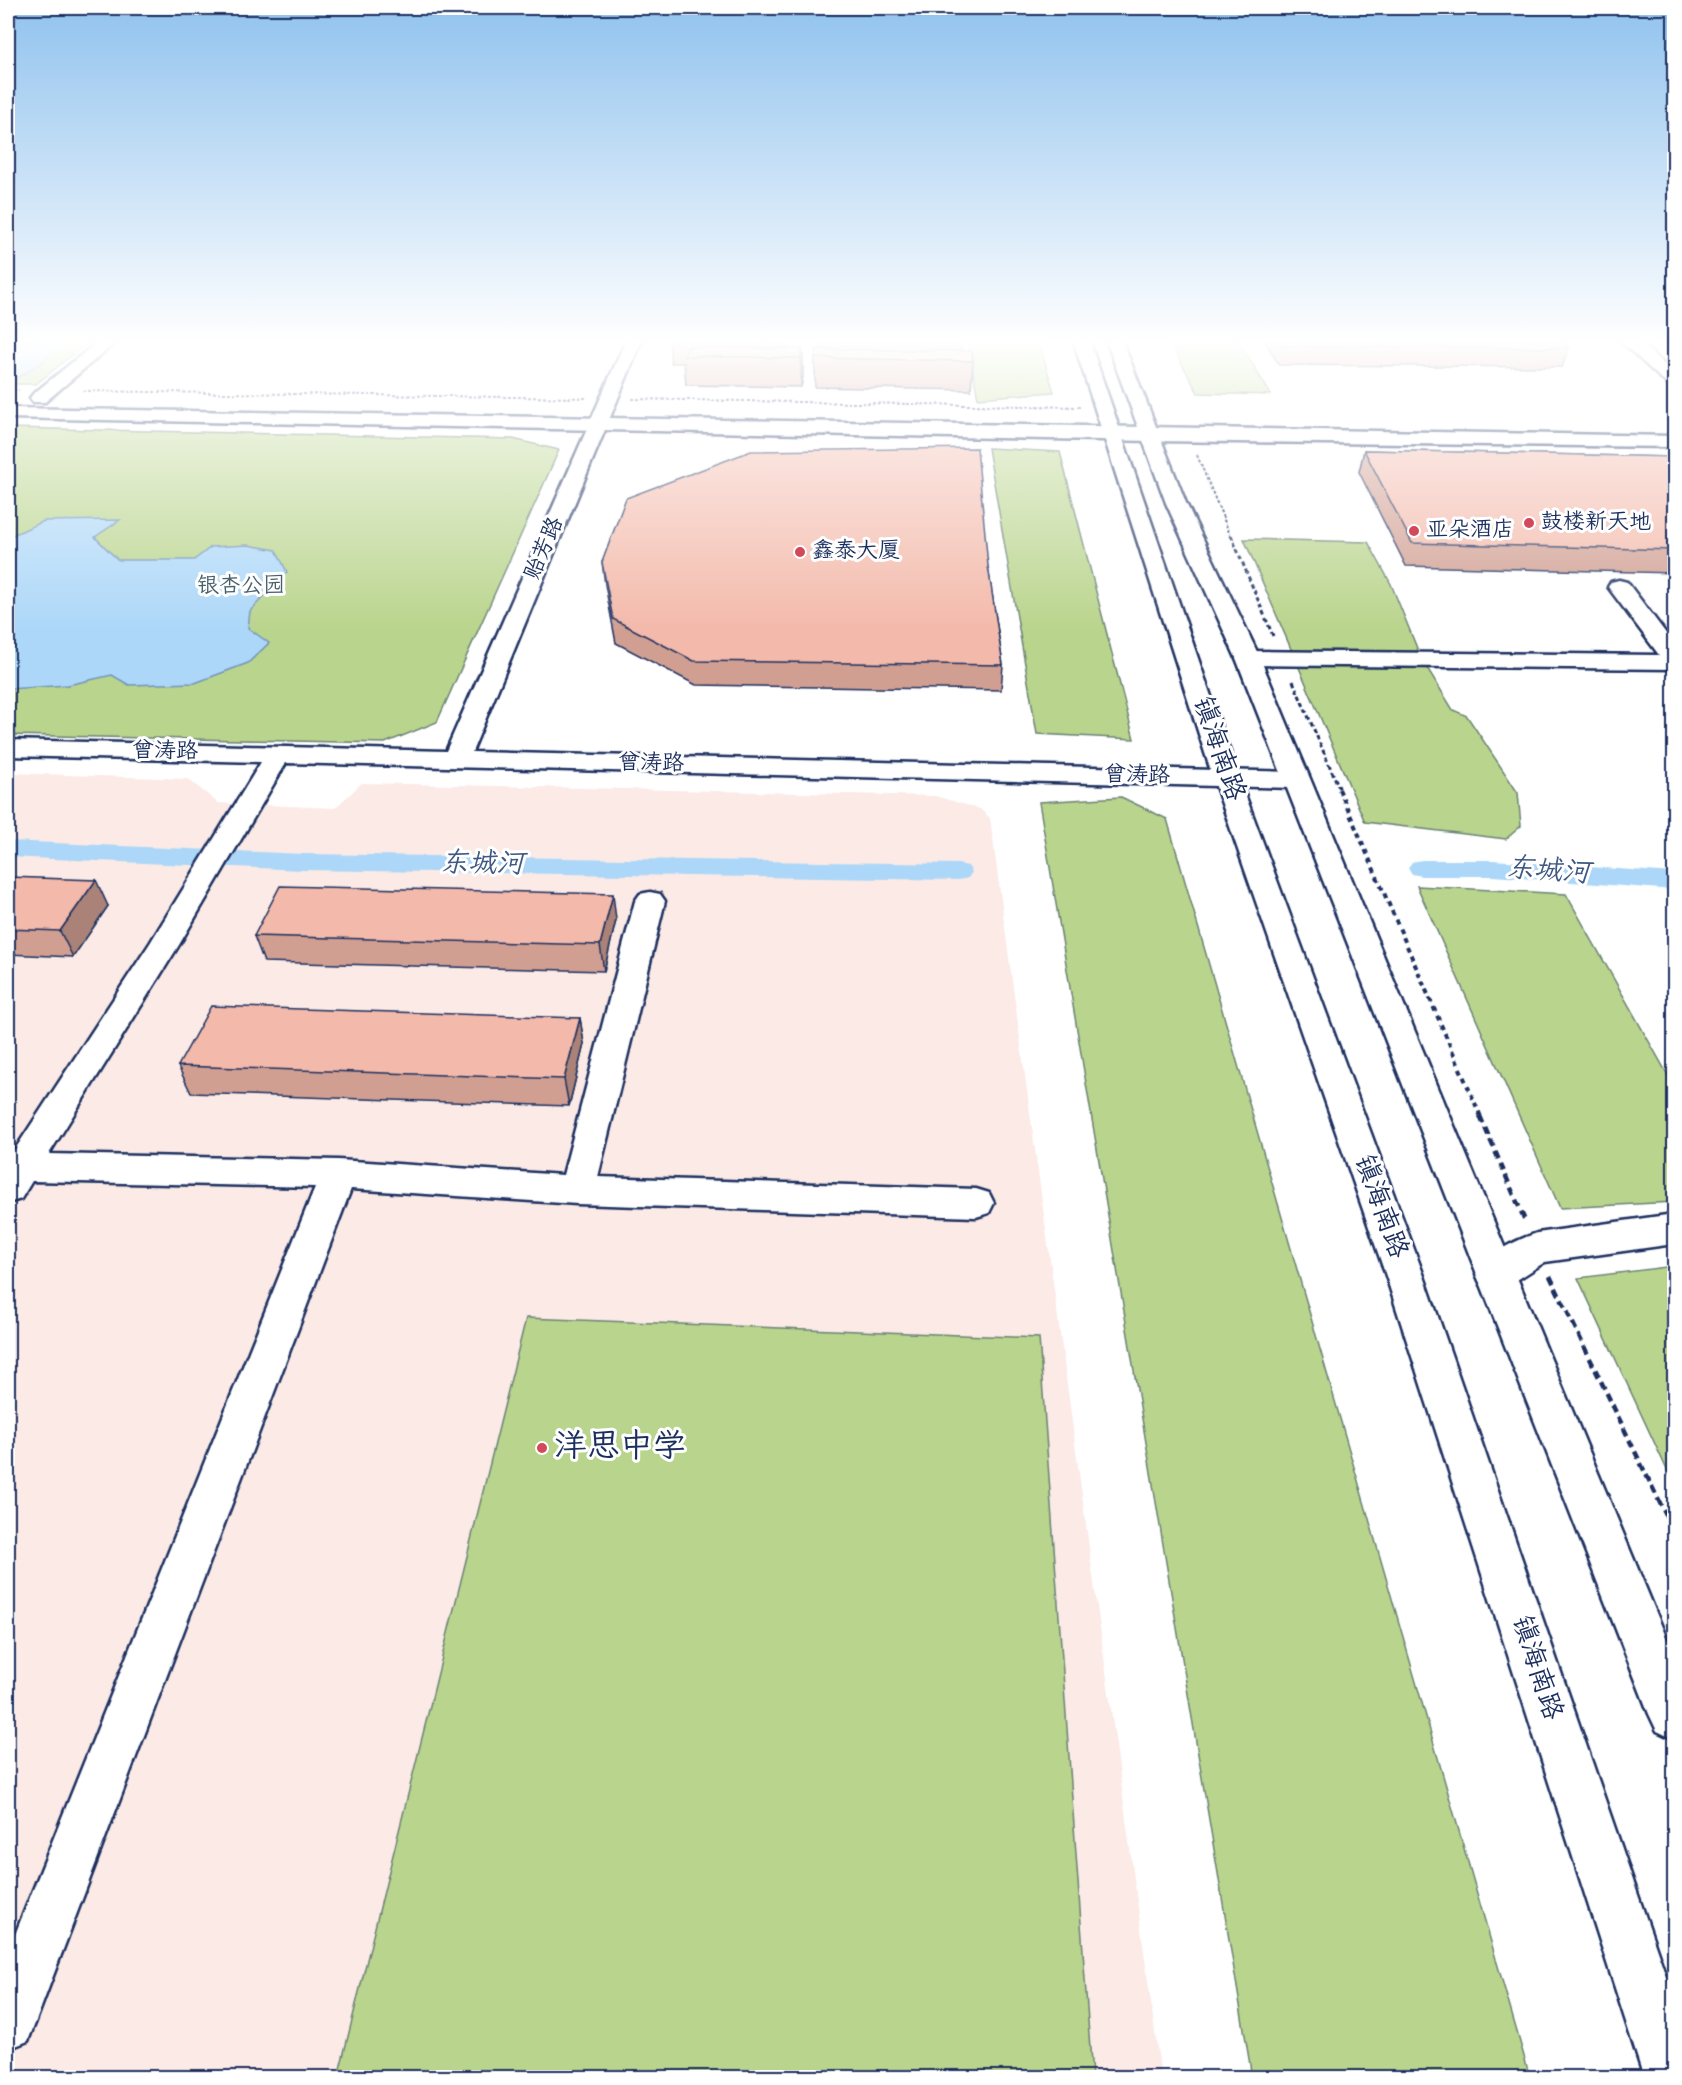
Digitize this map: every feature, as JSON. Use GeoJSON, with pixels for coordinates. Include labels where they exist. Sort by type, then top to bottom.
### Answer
{"type":"FeatureCollection","features":[{"type":"Feature","properties":{"kind":"main road","name":"贻芳路"},"geometry":{"type":"LineString","coordinates":[[456,759],[593,437]]}},
{"type":"Feature","properties":{"kind":"main road","name":"镇海南路"},"geometry":{"type":"LineString","coordinates":[[1133,437],[1226,778],[1405,1276],[1673,2078]]}},
{"type":"Feature","properties":{"kind":"main road","name":"镇海南路"},"geometry":{"type":"LineString","coordinates":[[1137,437],[1176,503],[1248,658],[1295,780],[1674,1714]]}},
{"type":"Feature","properties":{"kind":"main road"},"geometry":{"type":"LineString","coordinates":[[1514,437],[1674,442]]}},
{"type":"Feature","properties":{"kind":"main road"},"geometry":{"type":"LineString","coordinates":[[1620,587],[1674,660]]}},
{"type":"Feature","properties":{"kind":"main road"},"geometry":{"type":"LineString","coordinates":[[1248,658],[1674,660]]}},
{"type":"Feature","properties":{"kind":"main road","name":"曾涛路"},"geometry":{"type":"LineString","coordinates":[[8,748],[1295,780]]}},
{"type":"Feature","properties":{"kind":"main road"},"geometry":{"type":"LineString","coordinates":[[15,1178],[164,945],[278,755]]}},
{"type":"Feature","properties":{"kind":"main road"},"geometry":{"type":"LineString","coordinates":[[577,1190],[650,901]]}},
{"type":"Feature","properties":{"kind":"main road"},"geometry":{"type":"LineString","coordinates":[[15,1178],[338,1174],[577,1190],[976,1203]]}},
{"type":"Feature","properties":{"kind":"main road"},"geometry":{"type":"LineString","coordinates":[[8,2021],[338,1174]]}},
{"type":"Feature","properties":{"kind":"main road"},"geometry":{"type":"LineString","coordinates":[[1495,1274],[1537,1248],[1674,1229]]}},
{"type":"Feature","properties":{"kind":"path"},"geometry":{"type":"LineString","coordinates":[[1381,885],[1537,1248],[1674,1532]]}},
{"type":"Feature","properties":{"kind":"shaded area","name":"洋思中学"},"geometry":{"type":"Polygon","coordinates":[[[8,773],[188,779],[218,803],[335,808],[362,783],[935,796],[980,809],[990,818],[1161,2077],[8,2078],[8,773]]]}},
{"type":"Feature","properties":{"kind":"green space","name":"银杏公园"},"geometry":{"type":"Polygon","coordinates":[[[8,437],[513,439],[559,450],[437,722],[385,743],[8,735],[8,437]]]}},
{"type":"Feature","properties":{"kind":"green space"},"geometry":{"type":"Polygon","coordinates":[[[988,448],[1060,452],[1134,739],[1037,734],[988,448]]]}},
{"type":"Feature","properties":{"kind":"green space"},"geometry":{"type":"Polygon","coordinates":[[[1244,539],[1368,542],[1391,584],[1421,658],[1453,710],[1467,716],[1518,793],[1521,826],[1506,839],[1365,822],[1244,539]]]}},
{"type":"Feature","properties":{"kind":"green space"},"geometry":{"type":"Polygon","coordinates":[[[1121,797],[1167,819],[1530,2077],[1252,2077],[1039,802],[1121,797]]]}},
{"type":"Feature","properties":{"kind":"green space"},"geometry":{"type":"Polygon","coordinates":[[[1417,886],[1566,894],[1674,1086],[1674,1202],[1560,1208],[1417,886]]]}},
{"type":"Feature","properties":{"kind":"green space"},"geometry":{"type":"Polygon","coordinates":[[[1674,1266],[1674,1485],[1578,1278],[1674,1266]]]}},
{"type":"Feature","properties":{"kind":"green space"},"geometry":{"type":"Polygon","coordinates":[[[526,1318],[1039,1338],[1092,2077],[338,2077],[526,1318]]]}},
{"type":"Feature","properties":{"kind":"water"},"geometry":{"type":"Polygon","coordinates":[[[120,520],[95,537],[118,560],[194,560],[211,547],[248,545],[276,550],[287,572],[250,611],[248,628],[269,643],[248,663],[195,683],[129,685],[112,675],[68,685],[8,689],[8,537],[44,521],[120,520]]]}},
{"type":"Feature","properties":{"kind":"building","name":"鑫泰大厦"},"geometry":{"type":"Polygon","coordinates":[[[977,448],[988,566],[1003,665],[694,661],[613,619],[602,562],[626,498],[751,451],[977,448]]]}},
{"type":"Feature","properties":{"kind":"building","name":"鼓楼新天地"},"geometry":{"type":"Polygon","coordinates":[[[1364,450],[1674,457],[1674,550],[1412,543],[1364,450]]]}},
{"type":"Feature","properties":{"kind":"building"},"geometry":{"type":"Polygon","coordinates":[[[8,877],[96,880],[60,931],[8,929],[8,877]]]}},
{"type":"Feature","properties":{"kind":"building"},"geometry":{"type":"Polygon","coordinates":[[[280,886],[613,894],[600,945],[254,936],[280,886]]]}},
{"type":"Feature","properties":{"kind":"building"},"geometry":{"type":"Polygon","coordinates":[[[211,1006],[580,1018],[564,1079],[178,1066],[211,1006]]]}},
{"type":"Feature","properties":{"kind":"waterway","name":"东城河"},"geometry":{"type":"LineString","coordinates":[[8,849],[303,862],[958,872]]}},
{"type":"Feature","properties":{"kind":"waterway","name":"东城河"},"geometry":{"type":"LineString","coordinates":[[1422,868],[1493,868],[1674,882]]}},
{"type":"Feature","properties":{"kind":"place","name":"鼓楼新天地"},"geometry":{"type":"Point","coordinates":[1529,523]}},
{"type":"Feature","properties":{"kind":"place","name":"亚朵酒店"},"geometry":{"type":"Point","coordinates":[1414,531]}},
{"type":"Feature","properties":{"kind":"place","name":"鑫泰大厦"},"geometry":{"type":"Point","coordinates":[800,552]}},
{"type":"Feature","properties":{"kind":"place","name":"洋思中学"},"geometry":{"type":"Point","coordinates":[542,1448]}}]}
